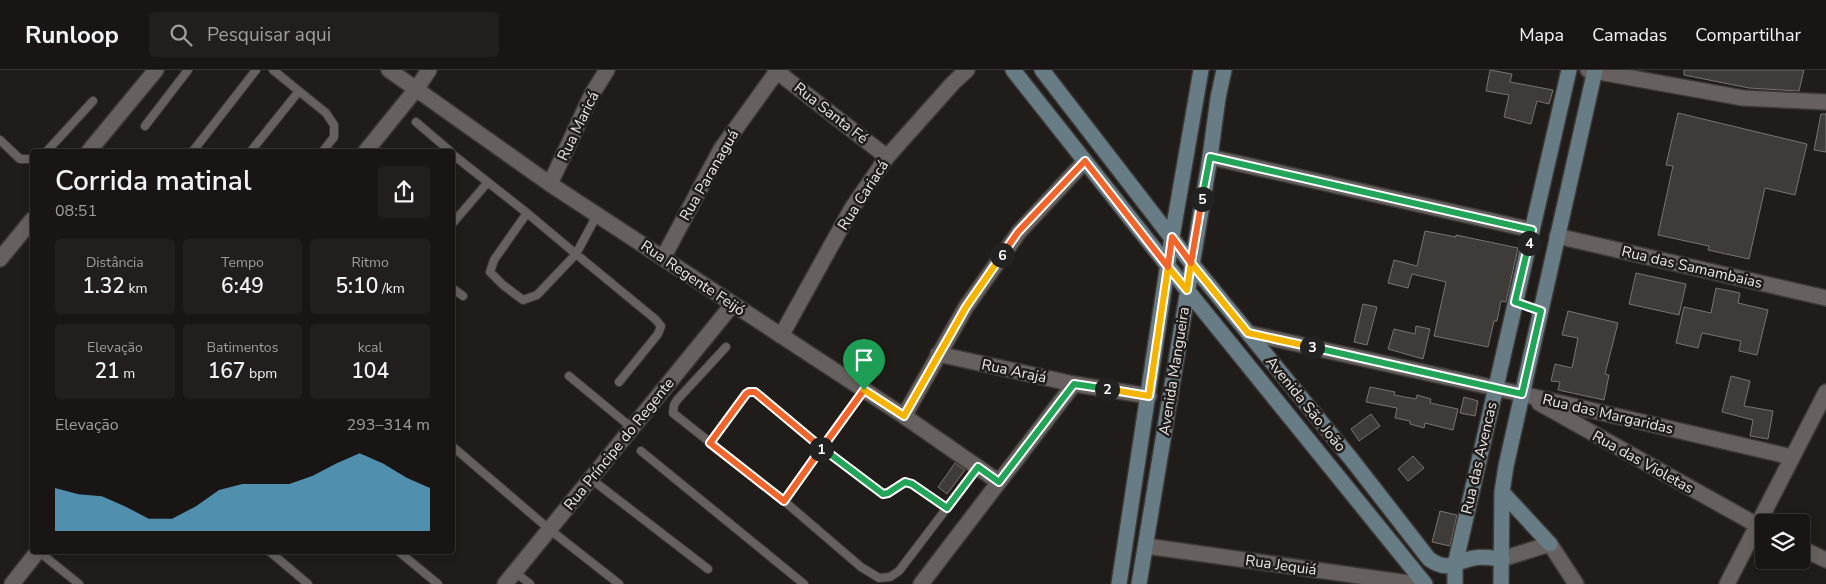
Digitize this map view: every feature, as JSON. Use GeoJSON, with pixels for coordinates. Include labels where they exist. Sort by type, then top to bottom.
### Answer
{"type":"FeatureCollection","features":[{"type":"Feature","properties":{"kind":"street"},"geometry":{"type":"LineString","coordinates":[[91,149],[156,70]]}},
{"type":"Feature","properties":{"kind":"street","name":"Rua Regente Feijó"},"geometry":{"type":"LineString","coordinates":[[389,70],[550,184],[904,416],[999,482]]}},
{"type":"Feature","properties":{"kind":"street"},"geometry":{"type":"LineString","coordinates":[[368,149],[430,70]]}},
{"type":"Feature","properties":{"kind":"street","name":"Rua Maricá"},"geometry":{"type":"LineString","coordinates":[[550,184],[592,94],[607,70]]}},
{"type":"Feature","properties":{"kind":"street","name":"Rua Santa Fé"},"geometry":{"type":"LineString","coordinates":[[777,70],[887,157]]}},
{"type":"Feature","properties":{"kind":"street","name":"Rua Paranaguá"},"geometry":{"type":"LineString","coordinates":[[663,258],[721,149],[777,70]]}},
{"type":"Feature","properties":{"kind":"street","name":"Rua Cariacá"},"geometry":{"type":"LineString","coordinates":[[781,336],[852,208],[887,157],[953,83],[967,70]]}},
{"type":"Feature","properties":{"kind":"street","name":"Avenida São João"},"geometry":{"type":"LineString","coordinates":[[1013,70],[1168,267],[1424,584]]}},
{"type":"Feature","properties":{"kind":"street","name":"Avenida São João"},"geometry":{"type":"LineString","coordinates":[[1042,70],[1191,263],[1352,460],[1429,560],[1442,566],[1455,565],[1470,558],[1481,556],[1502,559]]}},
{"type":"Feature","properties":{"kind":"street","name":"Avenida Mangueira"},"geometry":{"type":"LineString","coordinates":[[1119,584],[1172,237],[1201,70]]}},
{"type":"Feature","properties":{"kind":"street","name":"Avenida Mangueira"},"geometry":{"type":"LineString","coordinates":[[1140,584],[1224,70]]}},
{"type":"Feature","properties":{"kind":"street","name":"Rua das Avencas"},"geometry":{"type":"LineString","coordinates":[[1455,584],[1455,565],[1569,70]]}},
{"type":"Feature","properties":{"kind":"street"},"geometry":{"type":"LineString","coordinates":[[1592,70],[1743,98],[1826,102]]}},
{"type":"Feature","properties":{"kind":"street","name":"Rua das Avencas"},"geometry":{"type":"LineString","coordinates":[[1501,584],[1502,492],[1506,466],[1558,236],[1592,70]]}},
{"type":"Feature","properties":{"kind":"street"},"geometry":{"type":"LineString","coordinates":[[1210,157],[1532,230]]}},
{"type":"Feature","properties":{"kind":"street"},"geometry":{"type":"LineString","coordinates":[[904,416],[966,307],[1018,232],[1085,161]]}},
{"type":"Feature","properties":{"kind":"street"},"geometry":{"type":"LineString","coordinates":[[0,259],[30,222]]}},
{"type":"Feature","properties":{"kind":"street","name":"Rua das Samambaias"},"geometry":{"type":"LineString","coordinates":[[1558,236],[1826,298]]}},
{"type":"Feature","properties":{"kind":"street"},"geometry":{"type":"LineString","coordinates":[[1515,302],[1541,311]]}},
{"type":"Feature","properties":{"kind":"street","name":"Rua Príncipe do Regente"},"geometry":{"type":"LineString","coordinates":[[505,584],[733,304]]}},
{"type":"Feature","properties":{"kind":"street","name":"Rua das Margaridas"},"geometry":{"type":"LineString","coordinates":[[1248,333],[1522,394],[1792,458]]}},
{"type":"Feature","properties":{"kind":"street","name":"Rua Arajá"},"geometry":{"type":"LineString","coordinates":[[938,354],[1074,384],[1149,396]]}},
{"type":"Feature","properties":{"kind":"street"},"geometry":{"type":"LineString","coordinates":[[921,584],[1074,384]]}},
{"type":"Feature","properties":{"kind":"street"},"geometry":{"type":"LineString","coordinates":[[1766,514],[1792,458],[1826,392]]}},
{"type":"Feature","properties":{"kind":"street","name":"Rua das Violetas"},"geometry":{"type":"LineString","coordinates":[[1522,394],[1755,525]]}},
{"type":"Feature","properties":{"kind":"street"},"geometry":{"type":"LineString","coordinates":[[1502,492],[1550,544],[1576,584]]}},
{"type":"Feature","properties":{"kind":"street"},"geometry":{"type":"LineString","coordinates":[[1727,584],[1755,536]]}},
{"type":"Feature","properties":{"kind":"street"},"geometry":{"type":"LineString","coordinates":[[1502,559],[1550,544]]}},
{"type":"Feature","properties":{"kind":"street","name":"Rua Jequiá"},"geometry":{"type":"LineString","coordinates":[[1146,546],[1416,584]]}},
{"type":"Feature","properties":{"kind":"street"},"geometry":{"type":"LineString","coordinates":[[1810,552],[1826,560]]}},
{"type":"Feature","properties":{"kind":"street"},"geometry":{"type":"LineString","coordinates":[[12,584],[36,554]]}},
{"type":"Feature","properties":{"kind":"lane"},"geometry":{"type":"LineString","coordinates":[[145,126],[188,70]]}},
{"type":"Feature","properties":{"kind":"lane"},"geometry":{"type":"LineString","coordinates":[[195,149],[256,70]]}},
{"type":"Feature","properties":{"kind":"lane"},"geometry":{"type":"LineString","coordinates":[[273,70],[326,113],[334,125],[334,137],[325,149]]}},
{"type":"Feature","properties":{"kind":"lane"},"geometry":{"type":"LineString","coordinates":[[253,149],[299,91]]}},
{"type":"Feature","properties":{"kind":"lane"},"geometry":{"type":"LineString","coordinates":[[49,149],[93,101]]}},
{"type":"Feature","properties":{"kind":"lane"},"geometry":{"type":"LineString","coordinates":[[416,122],[448,149]]}},
{"type":"Feature","properties":{"kind":"lane"},"geometry":{"type":"LineString","coordinates":[[0,140],[20,159],[30,159]]}},
{"type":"Feature","properties":{"kind":"lane"},"geometry":{"type":"LineString","coordinates":[[455,156],[528,213],[661,326],[658,334],[619,382]]}},
{"type":"Feature","properties":{"kind":"lane"},"geometry":{"type":"LineString","coordinates":[[455,220],[488,182]]}},
{"type":"Feature","properties":{"kind":"lane"},"geometry":{"type":"LineString","coordinates":[[528,213],[494,260],[490,272],[523,300],[537,295],[576,254],[597,215]]}},
{"type":"Feature","properties":{"kind":"lane"},"geometry":{"type":"LineString","coordinates":[[455,290],[463,296]]}},
{"type":"Feature","properties":{"kind":"lane"},"geometry":{"type":"LineString","coordinates":[[726,347],[674,405],[673,413],[784,501],[861,567],[879,578],[890,577],[898,571],[978,467]]}},
{"type":"Feature","properties":{"kind":"lane"},"geometry":{"type":"LineString","coordinates":[[569,376],[632,428]]}},
{"type":"Feature","properties":{"kind":"lane"},"geometry":{"type":"LineString","coordinates":[[784,501],[864,390]]}},
{"type":"Feature","properties":{"kind":"lane"},"geometry":{"type":"LineString","coordinates":[[710,443],[746,394],[755,392],[822,448],[883,494],[888,493],[905,482],[912,484],[947,508]]}},
{"type":"Feature","properties":{"kind":"lane"},"geometry":{"type":"LineString","coordinates":[[455,449],[549,529],[619,584]]}},
{"type":"Feature","properties":{"kind":"lane"},"geometry":{"type":"LineString","coordinates":[[641,452],[804,584]]}},
{"type":"Feature","properties":{"kind":"lane"},"geometry":{"type":"LineString","coordinates":[[591,479],[708,569]]}},
{"type":"Feature","properties":{"kind":"lane"},"geometry":{"type":"LineString","coordinates":[[42,554],[79,584]]}},
{"type":"Feature","properties":{"kind":"lane"},"geometry":{"type":"LineString","coordinates":[[273,554],[308,584]]}},
{"type":"Feature","properties":{"kind":"lane"},"geometry":{"type":"LineString","coordinates":[[402,554],[438,584]]}},
{"type":"Feature","properties":{"kind":"lane"},"geometry":{"type":"LineString","coordinates":[[515,572],[530,584]]}},
{"type":"Feature","properties":{"kind":"building"},"geometry":{"type":"Polygon","coordinates":[[[1490,70],[1512,74],[1510,82],[1553,90],[1549,104],[1537,101],[1531,124],[1504,117],[1509,95],[1486,91],[1490,70]]]}},
{"type":"Feature","properties":{"kind":"building"},"geometry":{"type":"Polygon","coordinates":[[[1684,70],[1804,70],[1799,91],[1749,88],[1684,75],[1684,70]]]}},
{"type":"Feature","properties":{"kind":"building"},"geometry":{"type":"Polygon","coordinates":[[[1678,113],[1807,144],[1795,195],[1765,188],[1749,259],[1708,250],[1709,246],[1658,235],[1673,166],[1666,165],[1678,113]]]}},
{"type":"Feature","properties":{"kind":"building"},"geometry":{"type":"Polygon","coordinates":[[[1821,114],[1826,114],[1826,152],[1814,150],[1821,114]]]}},
{"type":"Feature","properties":{"kind":"building"},"geometry":{"type":"Polygon","coordinates":[[[1425,231],[1456,237],[1456,235],[1518,248],[1506,302],[1501,301],[1497,321],[1494,321],[1488,347],[1434,336],[1446,282],[1412,274],[1408,288],[1388,283],[1394,260],[1417,266],[1425,231]]]}},
{"type":"Feature","properties":{"kind":"building"},"geometry":{"type":"Polygon","coordinates":[[[1636,273],[1686,284],[1679,315],[1629,304],[1636,273]]]}},
{"type":"Feature","properties":{"kind":"building"},"geometry":{"type":"Polygon","coordinates":[[[1716,288],[1740,293],[1738,303],[1768,310],[1757,355],[1739,351],[1741,341],[1702,333],[1698,348],[1676,343],[1684,307],[1711,313],[1716,288]]]}},
{"type":"Feature","properties":{"kind":"building"},"geometry":{"type":"Polygon","coordinates":[[[1363,304],[1377,307],[1367,345],[1354,342],[1363,304]]]}},
{"type":"Feature","properties":{"kind":"building"},"geometry":{"type":"Polygon","coordinates":[[[1568,311],[1618,323],[1605,374],[1609,375],[1604,400],[1558,390],[1560,382],[1551,381],[1555,364],[1572,368],[1578,338],[1562,335],[1568,311]]]}},
{"type":"Feature","properties":{"kind":"building"},"geometry":{"type":"Polygon","coordinates":[[[1416,326],[1430,329],[1423,359],[1388,349],[1394,329],[1415,334],[1416,326]]]}},
{"type":"Feature","properties":{"kind":"building"},"geometry":{"type":"Polygon","coordinates":[[[1731,376],[1750,381],[1744,406],[1773,411],[1768,439],[1750,436],[1753,420],[1722,412],[1731,376]]]}},
{"type":"Feature","properties":{"kind":"building"},"geometry":{"type":"Polygon","coordinates":[[[1370,387],[1395,392],[1394,395],[1416,399],[1417,395],[1431,399],[1430,403],[1458,409],[1453,430],[1425,423],[1424,428],[1410,424],[1410,421],[1395,418],[1397,408],[1366,402],[1370,387]]]}},
{"type":"Feature","properties":{"kind":"building"},"geometry":{"type":"Polygon","coordinates":[[[1464,397],[1478,401],[1475,416],[1460,413],[1464,397]]]}},
{"type":"Feature","properties":{"kind":"building"},"geometry":{"type":"Polygon","coordinates":[[[1371,414],[1380,426],[1359,441],[1351,429],[1371,414]]]}},
{"type":"Feature","properties":{"kind":"building"},"geometry":{"type":"Polygon","coordinates":[[[1413,456],[1424,468],[1408,481],[1398,469],[1413,456]]]}},
{"type":"Feature","properties":{"kind":"building"},"geometry":{"type":"Polygon","coordinates":[[[955,463],[965,470],[947,494],[938,487],[955,463]]]}},
{"type":"Feature","properties":{"kind":"building"},"geometry":{"type":"Polygon","coordinates":[[[1440,511],[1457,515],[1450,546],[1432,542],[1440,511]]]}},
{"type":"Feature","properties":{"kind":"route"},"geometry":{"type":"LineString","coordinates":[[864,390],[822,448],[755,392],[746,394],[710,443],[784,501],[822,448],[883,494],[888,493],[905,482],[912,484],[947,508],[978,467],[999,482],[1074,384],[1149,396],[1168,267],[1187,290],[1191,263],[1248,333],[1522,394],[1541,311],[1515,302],[1532,230],[1210,157],[1191,263],[1172,237],[1168,267],[1085,161],[1018,232],[966,307],[904,416],[864,390]]}}]}
